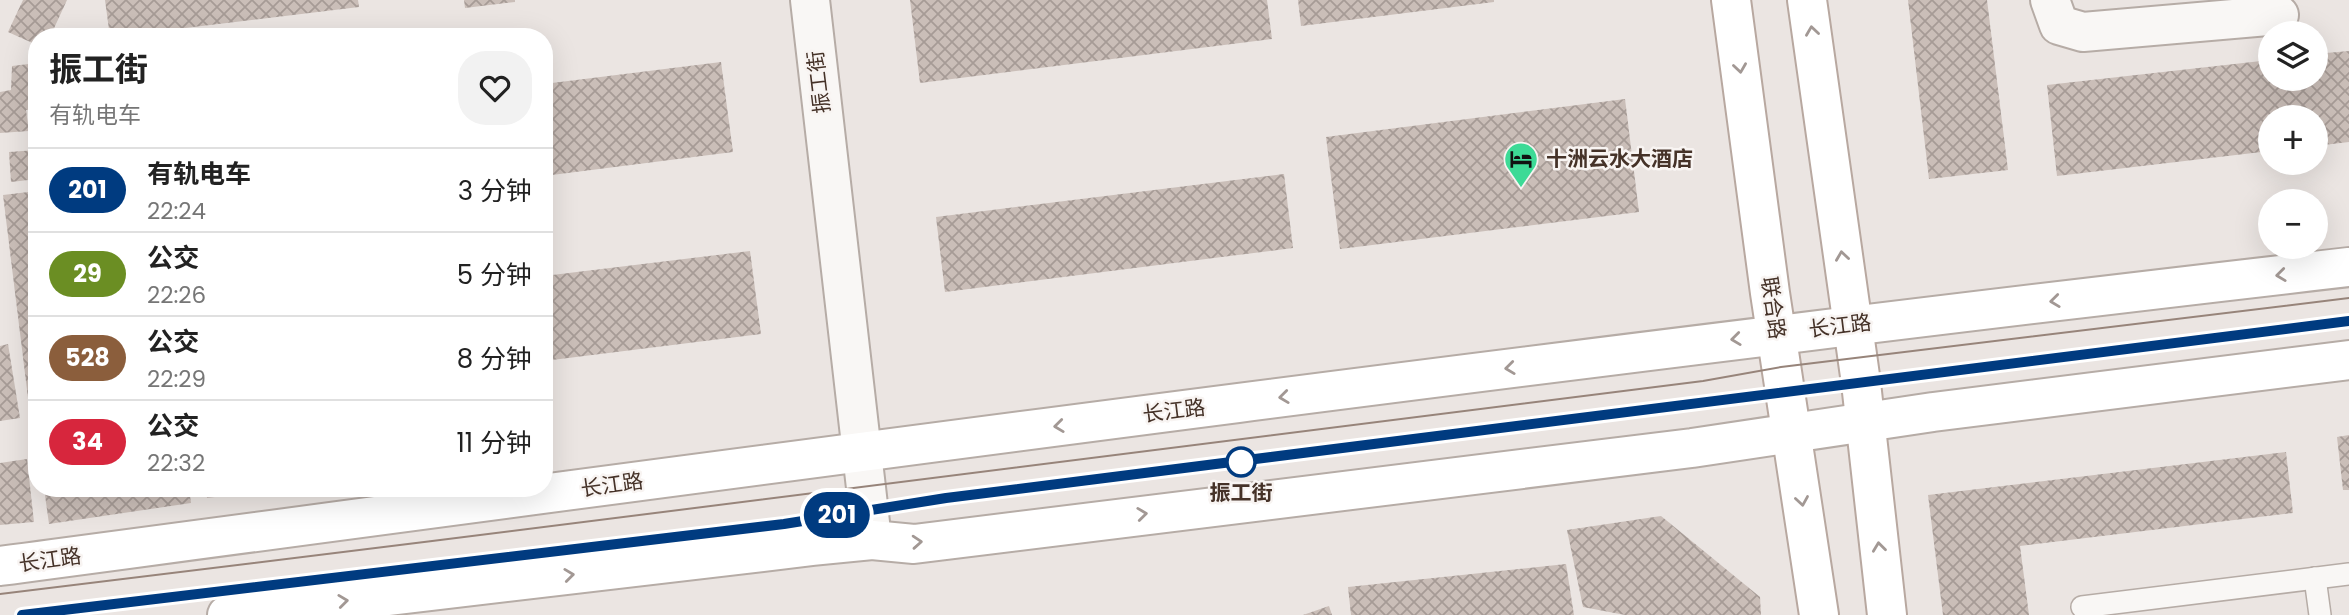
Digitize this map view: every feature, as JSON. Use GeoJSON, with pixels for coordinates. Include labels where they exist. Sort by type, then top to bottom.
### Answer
{"type":"FeatureCollection","features":[{"type":"Feature","properties":{"kind":"main road","name":"联合路"},"geometry":{"type":"LineString","coordinates":[[1731,0],[1776,334],[1819,615]]}},
{"type":"Feature","properties":{"kind":"main road"},"geometry":{"type":"LineString","coordinates":[[1807,0],[1865,422],[1888,615]]}},
{"type":"Feature","properties":{"kind":"main road","name":"长江路"},"geometry":{"type":"LineString","coordinates":[[553,492],[1852,324],[2349,267]]}},
{"type":"Feature","properties":{"kind":"main road"},"geometry":{"type":"LineString","coordinates":[[227,615],[873,540],[914,544],[1791,434],[1865,422],[2349,360]]}},
{"type":"Feature","properties":{"kind":"main road","name":"长江路"},"geometry":{"type":"LineString","coordinates":[[0,566],[517,497]]}},
{"type":"Feature","properties":{"kind":"street","name":"振工街"},"geometry":{"type":"LineString","coordinates":[[810,0],[873,540]]}},
{"type":"Feature","properties":{"kind":"street"},"geometry":{"type":"LineString","coordinates":[[2050,0],[2059,26],[2083,32],[2279,15]]}},
{"type":"Feature","properties":{"kind":"lane"},"geometry":{"type":"LineString","coordinates":[[2082,607],[2349,574]]}},
{"type":"Feature","properties":{"kind":"lane"},"geometry":{"type":"LineString","coordinates":[[2315,578],[2320,615]]}},
{"type":"Feature","properties":{"kind":"building"},"geometry":{"type":"Polygon","coordinates":[[[23,0],[67,0],[54,28],[28,28],[28,41],[8,32],[23,0]]]}},
{"type":"Feature","properties":{"kind":"building"},"geometry":{"type":"Polygon","coordinates":[[[105,0],[358,0],[359,7],[185,28],[109,28],[105,0]]]}},
{"type":"Feature","properties":{"kind":"building"},"geometry":{"type":"Polygon","coordinates":[[[464,0],[515,0],[515,2],[465,8],[464,0]]]}},
{"type":"Feature","properties":{"kind":"building"},"geometry":{"type":"Polygon","coordinates":[[[910,0],[1267,0],[1272,39],[920,83],[910,0]]]}},
{"type":"Feature","properties":{"kind":"building"},"geometry":{"type":"Polygon","coordinates":[[[1298,0],[1494,0],[1494,2],[1301,26],[1298,0]]]}},
{"type":"Feature","properties":{"kind":"building"},"geometry":{"type":"Polygon","coordinates":[[[1908,0],[1987,0],[2008,170],[1929,179],[1908,0]]]}},
{"type":"Feature","properties":{"kind":"building"},"geometry":{"type":"Polygon","coordinates":[[[2349,51],[2349,142],[2328,144],[2328,105],[2258,105],[2258,152],[2057,176],[2047,85],[2258,61],[2258,91],[2328,91],[2328,53],[2349,51]]]}},
{"type":"Feature","properties":{"kind":"building"},"geometry":{"type":"Polygon","coordinates":[[[721,62],[733,152],[553,175],[553,83],[721,62]]]}},
{"type":"Feature","properties":{"kind":"building"},"geometry":{"type":"Polygon","coordinates":[[[28,64],[28,131],[0,133],[0,92],[11,90],[12,66],[28,64]]]}},
{"type":"Feature","properties":{"kind":"building"},"geometry":{"type":"Polygon","coordinates":[[[1625,99],[1639,212],[1340,249],[1326,137],[1625,99]]]}},
{"type":"Feature","properties":{"kind":"building"},"geometry":{"type":"Polygon","coordinates":[[[28,151],[28,180],[11,182],[9,152],[28,151]]]}},
{"type":"Feature","properties":{"kind":"building"},"geometry":{"type":"Polygon","coordinates":[[[1284,174],[1293,248],[945,292],[936,217],[1284,174]]]}},
{"type":"Feature","properties":{"kind":"building"},"geometry":{"type":"Polygon","coordinates":[[[28,192],[28,398],[3,195],[28,192]]]}},
{"type":"Feature","properties":{"kind":"building"},"geometry":{"type":"Polygon","coordinates":[[[750,251],[761,334],[553,360],[553,275],[750,251]]]}},
{"type":"Feature","properties":{"kind":"building"},"geometry":{"type":"Polygon","coordinates":[[[8,344],[20,418],[0,421],[0,346],[8,344]]]}},
{"type":"Feature","properties":{"kind":"building"},"geometry":{"type":"Polygon","coordinates":[[[2349,435],[2349,490],[2343,490],[2337,437],[2349,435]]]}},
{"type":"Feature","properties":{"kind":"building"},"geometry":{"type":"Polygon","coordinates":[[[2286,452],[2293,513],[2020,546],[2029,615],[1943,615],[1928,495],[2286,452]]]}},
{"type":"Feature","properties":{"kind":"building"},"geometry":{"type":"Polygon","coordinates":[[[27,459],[28,497],[31,497],[34,522],[0,525],[0,463],[27,459]]]}},
{"type":"Feature","properties":{"kind":"building"},"geometry":{"type":"Polygon","coordinates":[[[45,497],[190,497],[191,503],[49,524],[45,497]]]}},
{"type":"Feature","properties":{"kind":"building"},"geometry":{"type":"Polygon","coordinates":[[[1661,516],[1760,597],[1761,615],[1625,615],[1583,607],[1567,530],[1661,516]]]}},
{"type":"Feature","properties":{"kind":"building"},"geometry":{"type":"Polygon","coordinates":[[[1566,564],[1574,615],[1351,615],[1348,587],[1566,564]]]}},
{"type":"Feature","properties":{"kind":"building"},"geometry":{"type":"Polygon","coordinates":[[[1329,606],[1332,615],[1303,615],[1329,606]]]}},
{"type":"Feature","properties":{"kind":"tram line"},"geometry":{"type":"LineString","coordinates":[[0,594],[1703,381],[1781,367],[2349,298]]}},
{"type":"Feature","properties":{"kind":"tram line"},"geometry":{"type":"LineString","coordinates":[[22,615],[784,524],[946,498],[2349,321]]}},
{"type":"Feature","properties":{"kind":"tram line","name":"201"},"geometry":{"type":"LineString","coordinates":[[22,615],[784,524],[946,498],[2349,321]]}},
{"type":"Feature","properties":{"kind":"place","name":"十洲云水大酒店"},"geometry":{"type":"Point","coordinates":[1521,189]}},
{"type":"Feature","properties":{"kind":"place","name":"振工街"},"geometry":{"type":"Point","coordinates":[1241,462]}}]}
